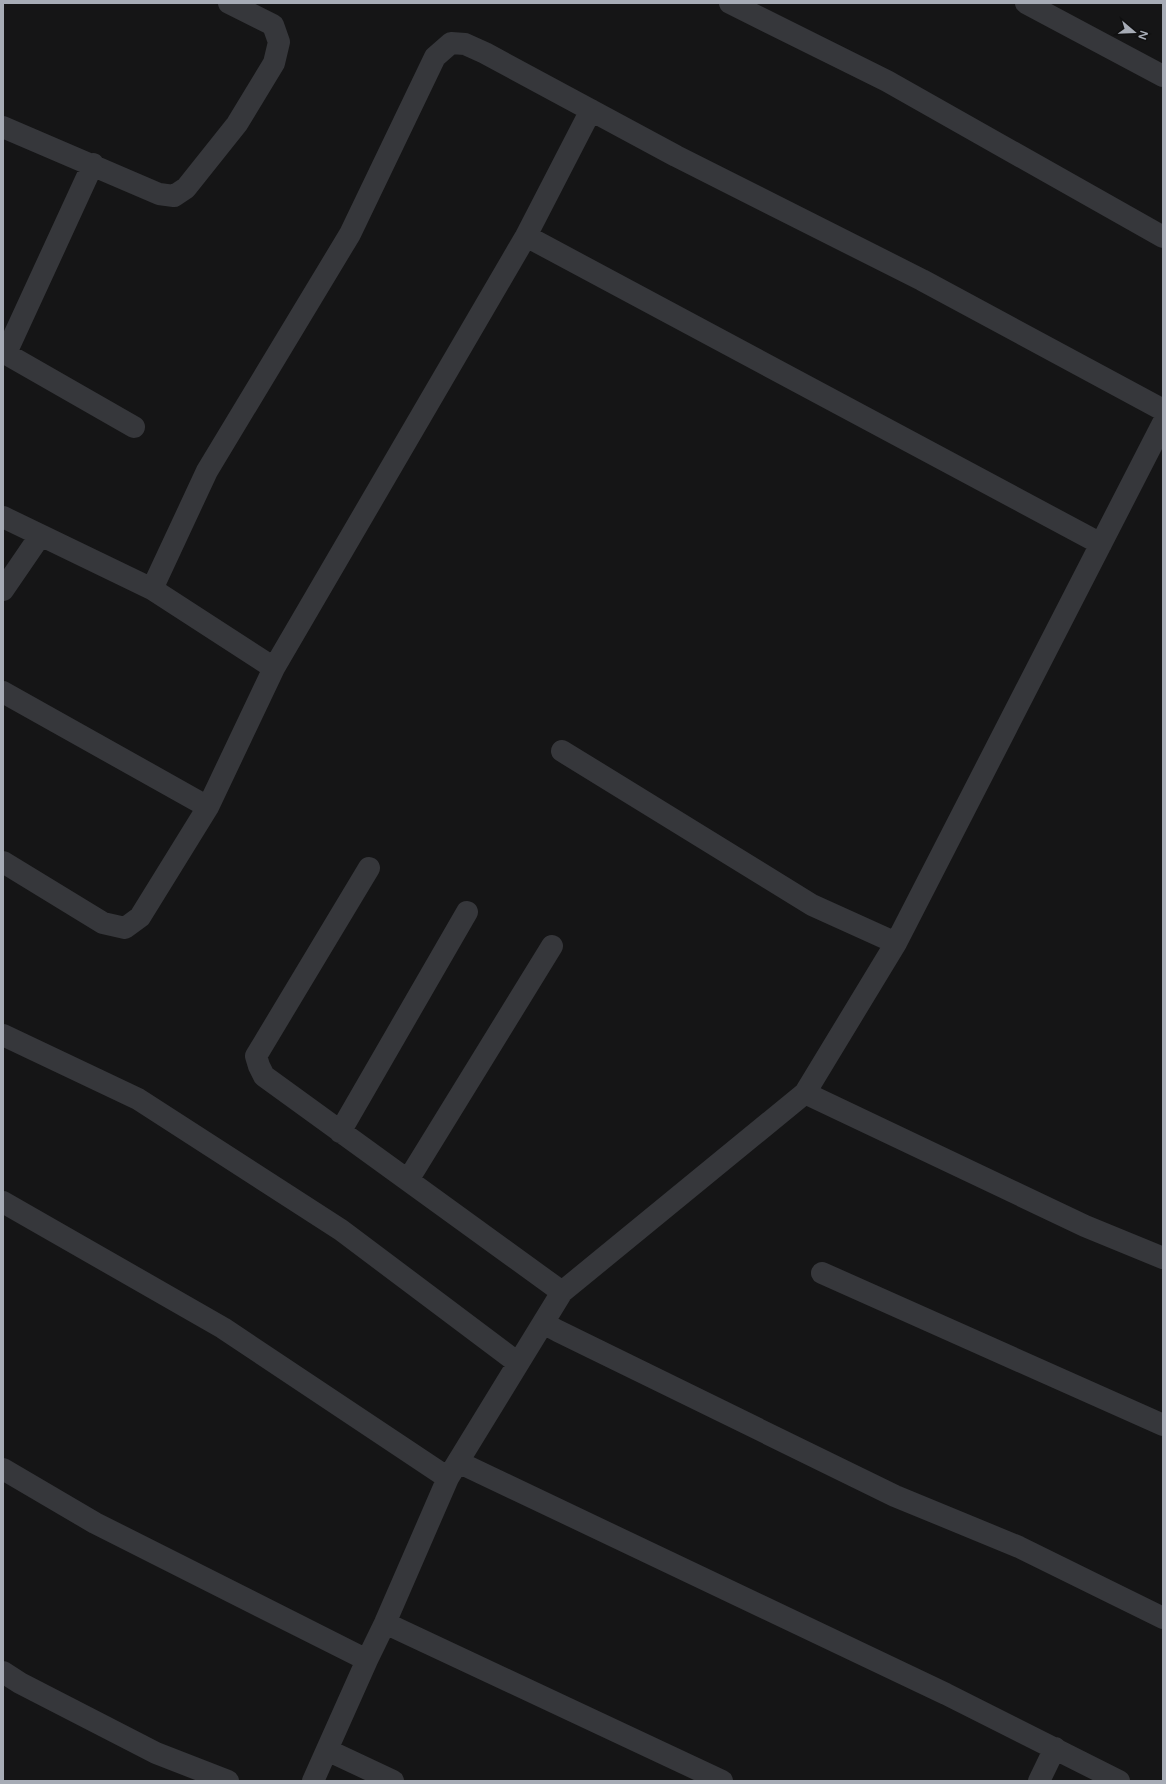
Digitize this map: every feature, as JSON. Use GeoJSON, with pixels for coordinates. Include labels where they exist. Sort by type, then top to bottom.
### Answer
{"type":"FeatureCollection","features":[{"type":"Feature","properties":{"kind":"street"},"geometry":{"type":"LineString","coordinates":[[3,127],[93,164],[159,194],[174,196],[186,188],[236,124],[274,63],[279,42],[272,25],[229,3]]}},
{"type":"Feature","properties":{"kind":"street"},"geometry":{"type":"LineString","coordinates":[[730,3],[887,81],[1163,237]]}},
{"type":"Feature","properties":{"kind":"street"},"geometry":{"type":"LineString","coordinates":[[1026,3],[1163,76]]}},
{"type":"Feature","properties":{"kind":"street"},"geometry":{"type":"LineString","coordinates":[[152,589],[207,470],[350,234],[435,57],[451,43],[465,44],[485,53],[676,156],[922,280],[1163,410]]}},
{"type":"Feature","properties":{"kind":"street"},"geometry":{"type":"LineString","coordinates":[[3,862],[103,923],[125,928],[140,917],[208,807],[274,668],[526,236],[591,110]]}},
{"type":"Feature","properties":{"kind":"street"},"geometry":{"type":"LineString","coordinates":[[93,164],[4,353],[134,427]]}},
{"type":"Feature","properties":{"kind":"street"},"geometry":{"type":"LineString","coordinates":[[526,236],[1101,544]]}},
{"type":"Feature","properties":{"kind":"street"},"geometry":{"type":"LineString","coordinates":[[313,1781],[453,1470],[562,1292],[805,1093],[896,943],[1163,423]]}},
{"type":"Feature","properties":{"kind":"street"},"geometry":{"type":"LineString","coordinates":[[3,517],[152,589],[274,668]]}},
{"type":"Feature","properties":{"kind":"street"},"geometry":{"type":"LineString","coordinates":[[3,590],[40,536]]}},
{"type":"Feature","properties":{"kind":"street"},"geometry":{"type":"LineString","coordinates":[[3,692],[208,807]]}},
{"type":"Feature","properties":{"kind":"street"},"geometry":{"type":"LineString","coordinates":[[562,751],[812,905],[896,943]]}},
{"type":"Feature","properties":{"kind":"street"},"geometry":{"type":"LineString","coordinates":[[369,868],[256,1056],[258,1066],[264,1076],[562,1292]]}},
{"type":"Feature","properties":{"kind":"street"},"geometry":{"type":"LineString","coordinates":[[340,1132],[467,912]]}},
{"type":"Feature","properties":{"kind":"street"},"geometry":{"type":"LineString","coordinates":[[408,1180],[552,946]]}},
{"type":"Feature","properties":{"kind":"street"},"geometry":{"type":"LineString","coordinates":[[3,1035],[144,1103],[341,1230],[518,1363]]}},
{"type":"Feature","properties":{"kind":"street"},"geometry":{"type":"LineString","coordinates":[[805,1093],[1085,1226],[1163,1258]]}},
{"type":"Feature","properties":{"kind":"street"},"geometry":{"type":"LineString","coordinates":[[3,1202],[223,1328],[453,1470],[946,1694],[1119,1781]]}},
{"type":"Feature","properties":{"kind":"street"},"geometry":{"type":"LineString","coordinates":[[822,1273],[1163,1426]]}},
{"type":"Feature","properties":{"kind":"street"},"geometry":{"type":"LineString","coordinates":[[543,1323],[895,1496],[1019,1547],[1163,1618]]}},
{"type":"Feature","properties":{"kind":"street"},"geometry":{"type":"LineString","coordinates":[[3,1469],[95,1523],[367,1660]]}},
{"type":"Feature","properties":{"kind":"street"},"geometry":{"type":"LineString","coordinates":[[385,1623],[722,1781]]}},
{"type":"Feature","properties":{"kind":"street"},"geometry":{"type":"LineString","coordinates":[[3,1672],[20,1683],[156,1753],[228,1781]]}},
{"type":"Feature","properties":{"kind":"street"},"geometry":{"type":"LineString","coordinates":[[1039,1781],[1055,1748]]}},
{"type":"Feature","properties":{"kind":"street"},"geometry":{"type":"LineString","coordinates":[[327,1750],[393,1781]]}}]}
